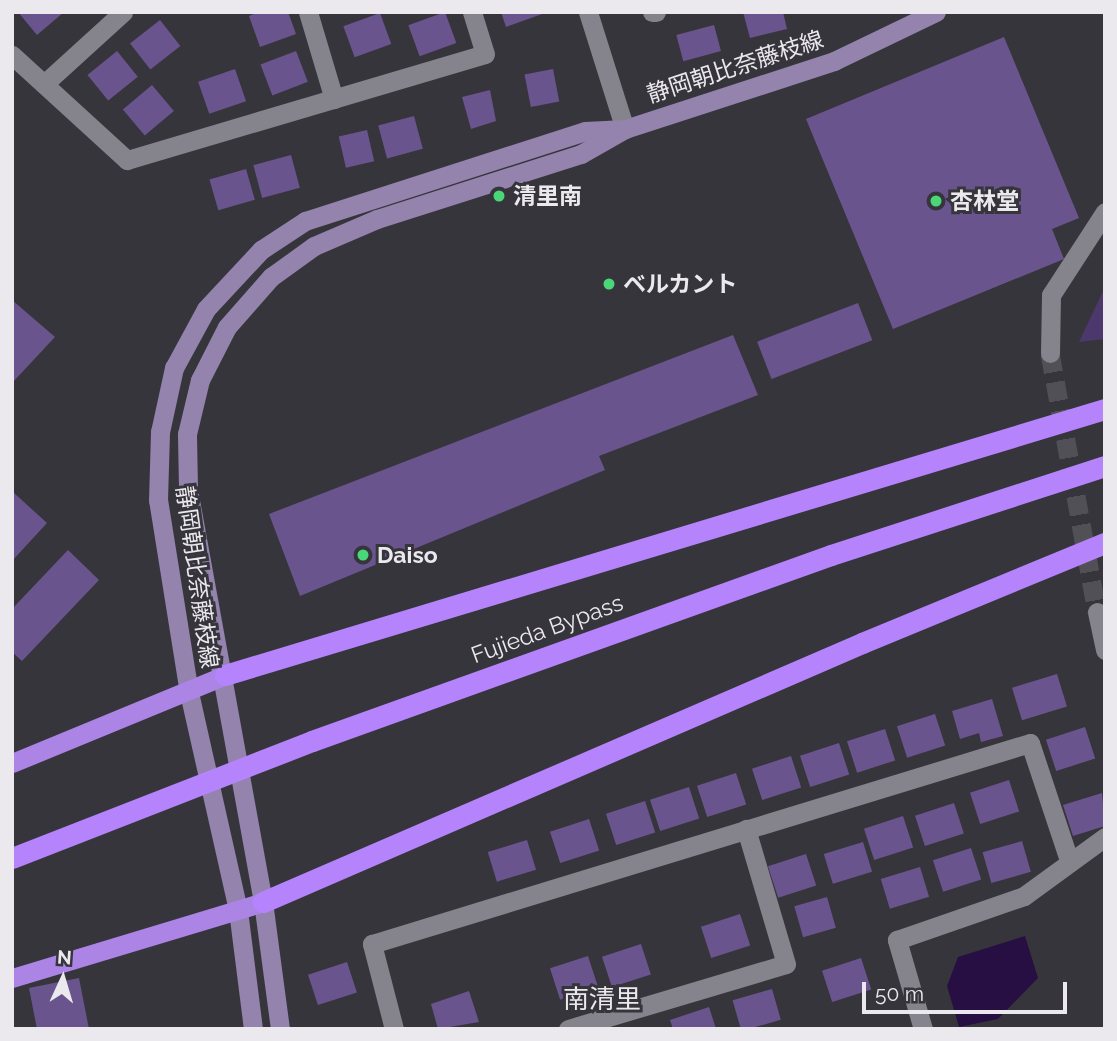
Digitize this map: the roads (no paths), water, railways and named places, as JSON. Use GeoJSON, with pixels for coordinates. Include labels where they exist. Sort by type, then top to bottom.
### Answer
{"type":"FeatureCollection","features":[{"type":"Feature","properties":{"kind":"highway"},"geometry":{"type":"LineString","coordinates":[[12,763],[190,693],[225,675],[1105,409]]}},
{"type":"Feature","properties":{"kind":"highway","name":"Fujieda Bypass"},"geometry":{"type":"LineString","coordinates":[[12,858],[312,741],[831,555],[1105,466]]}},
{"type":"Feature","properties":{"kind":"highway"},"geometry":{"type":"LineString","coordinates":[[12,978],[263,902],[862,643],[1105,543]]}},
{"type":"Feature","properties":{"kind":"main road","name":"静岡朝比奈藤枝線"},"geometry":{"type":"LineString","coordinates":[[280,1029],[263,902],[225,675],[193,525],[187,434],[201,380],[227,327],[271,277],[314,246],[377,219],[581,154],[625,129],[834,61],[936,12]]}},
{"type":"Feature","properties":{"kind":"main road","name":"静岡朝比奈藤枝線"},"geometry":{"type":"LineString","coordinates":[[253,1029],[238,910],[190,693],[158,500],[160,432],[174,368],[206,309],[261,250],[305,221],[585,131],[625,129]]}},
{"type":"Feature","properties":{"kind":"street"},"geometry":{"type":"LineString","coordinates":[[44,84],[122,12]]}},
{"type":"Feature","properties":{"kind":"street"},"geometry":{"type":"LineString","coordinates":[[308,12],[334,99]]}},
{"type":"Feature","properties":{"kind":"street"},"geometry":{"type":"LineString","coordinates":[[12,55],[127,160],[485,54],[472,12]]}},
{"type":"Feature","properties":{"kind":"street"},"geometry":{"type":"LineString","coordinates":[[588,12],[625,129]]}},
{"type":"Feature","properties":{"kind":"street"},"geometry":{"type":"LineString","coordinates":[[1050,352],[1051,295],[1105,212]]}},
{"type":"Feature","properties":{"kind":"street"},"geometry":{"type":"LineString","coordinates":[[1097,612],[1105,650]]}},
{"type":"Feature","properties":{"kind":"street"},"geometry":{"type":"LineString","coordinates":[[394,1029],[372,944],[1030,743],[1070,863]]}},
{"type":"Feature","properties":{"kind":"street"},"geometry":{"type":"LineString","coordinates":[[568,1029],[786,964],[746,829]]}},
{"type":"Feature","properties":{"kind":"street"},"geometry":{"type":"LineString","coordinates":[[923,1029],[898,940],[1024,896],[1105,837]]}},
{"type":"Feature","properties":{"kind":"tunnel"},"geometry":{"type":"LineString","coordinates":[[1050,353],[1097,612]]}},
{"type":"Feature","properties":{"kind":"place","name":"清里南"},"geometry":{"type":"Point","coordinates":[499,196]}},
{"type":"Feature","properties":{"kind":"place","name":"杏林堂"},"geometry":{"type":"Point","coordinates":[936,201]}},
{"type":"Feature","properties":{"kind":"place","name":"ベルカント"},"geometry":{"type":"Point","coordinates":[609,284]}},
{"type":"Feature","properties":{"kind":"place","name":"Daiso"},"geometry":{"type":"Point","coordinates":[363,555]}},
{"type":"Feature","properties":{"kind":"district","name":"南清里"},"geometry":{"type":"Point","coordinates":[602,1000]}}]}
